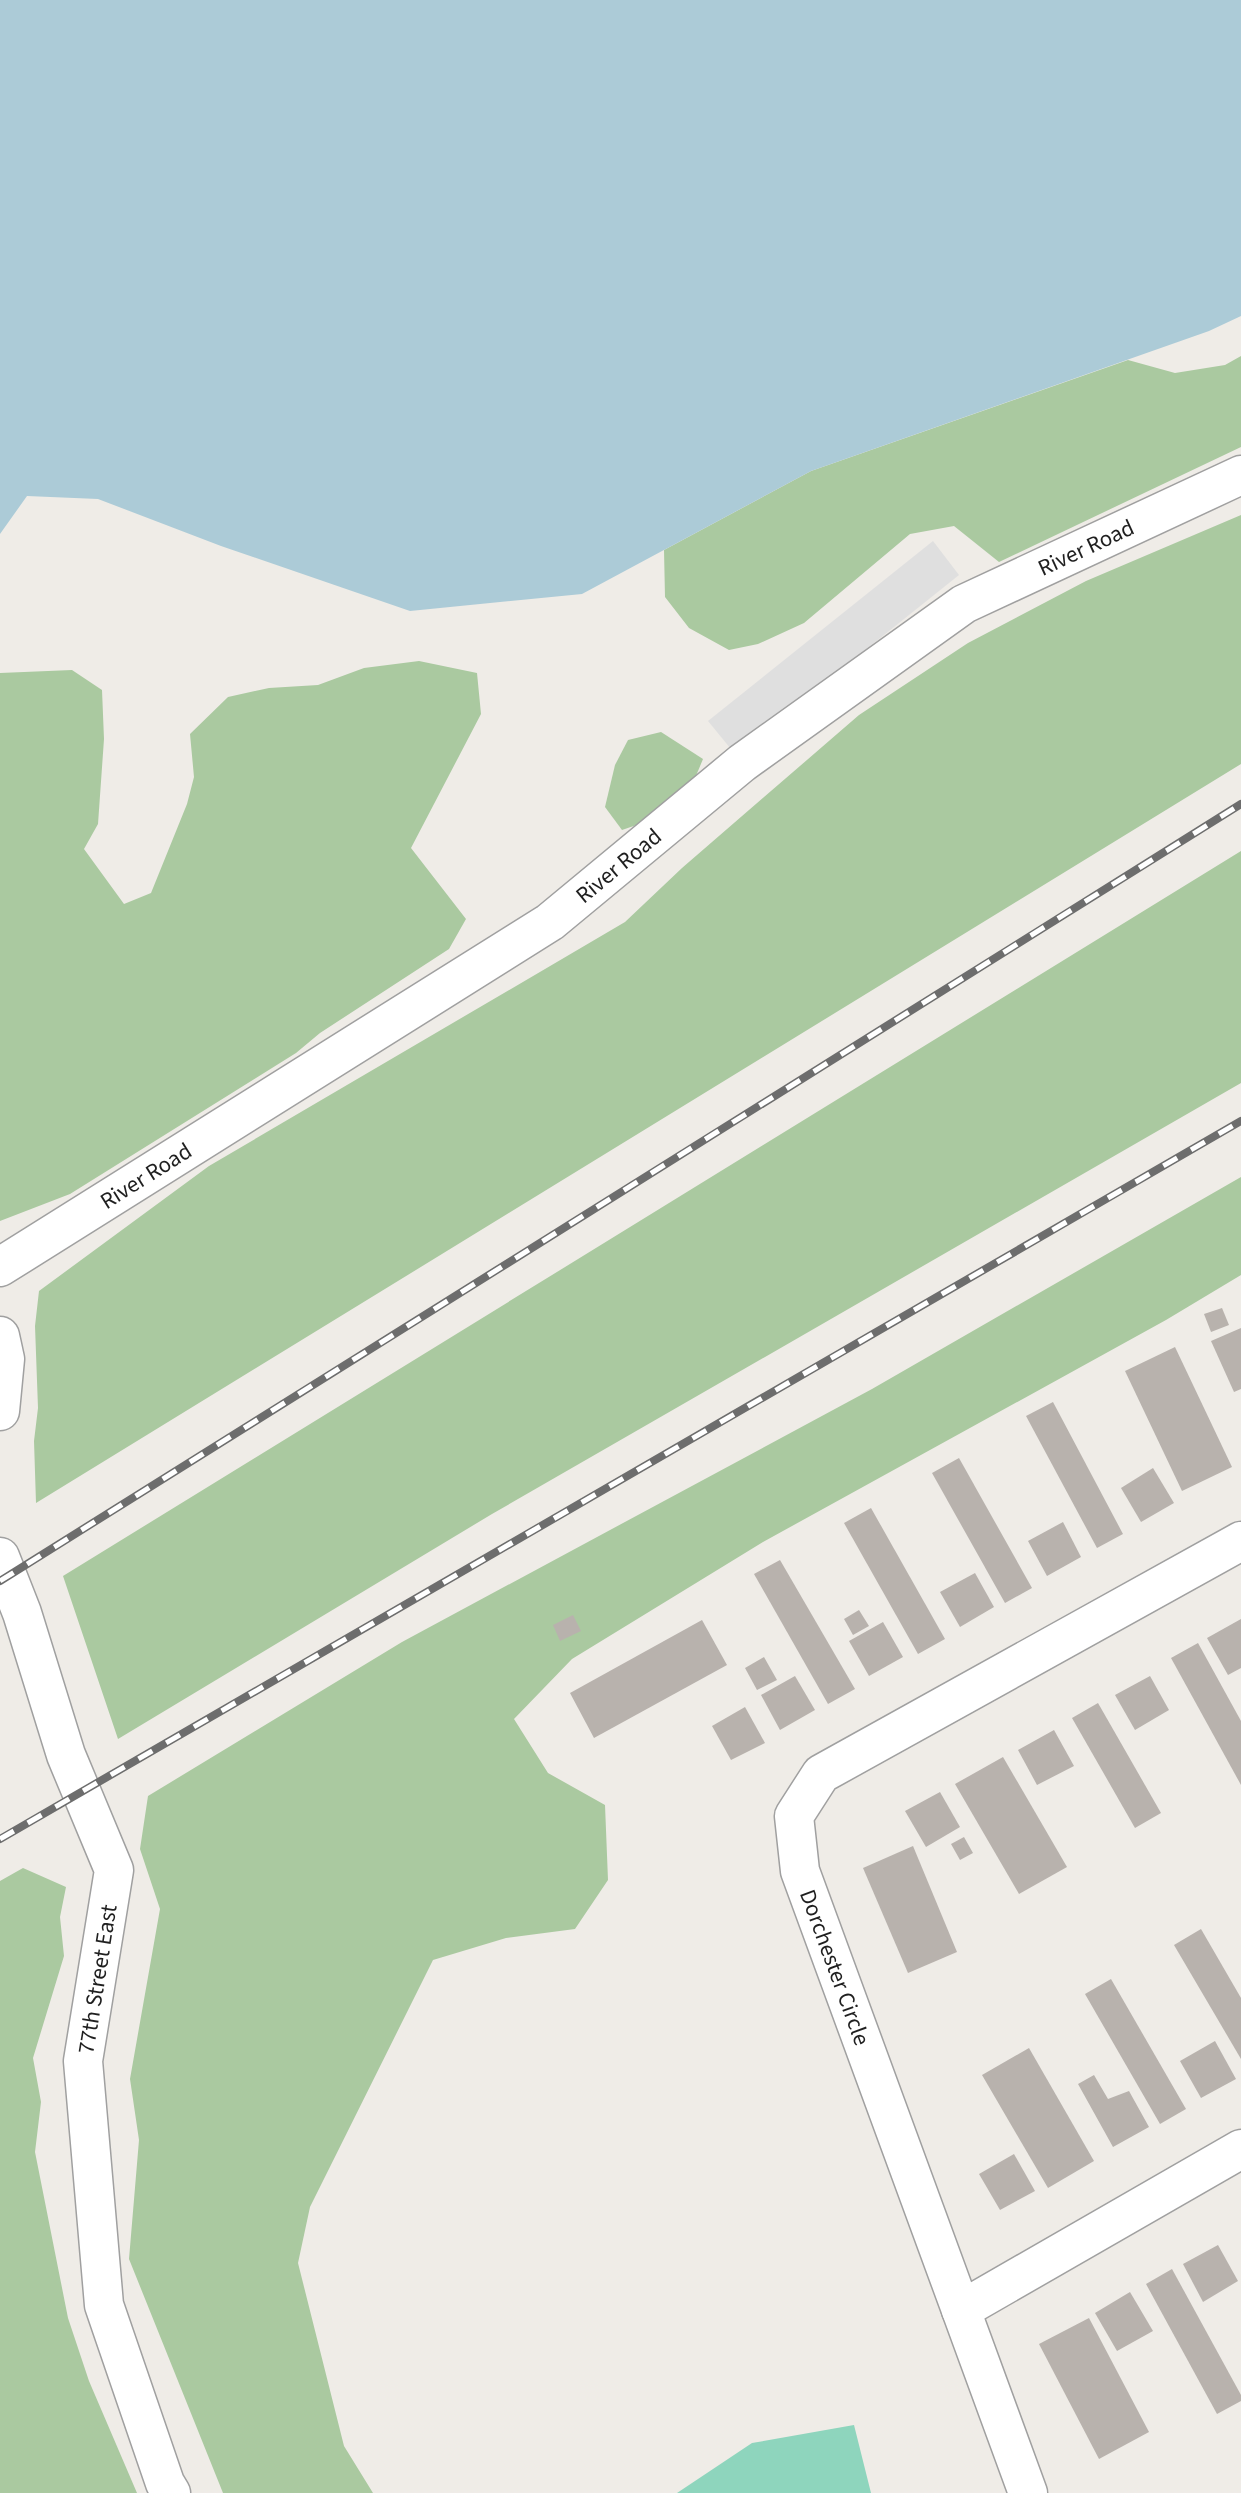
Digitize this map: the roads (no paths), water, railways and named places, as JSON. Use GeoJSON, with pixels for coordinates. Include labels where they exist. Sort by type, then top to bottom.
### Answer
{"type":"FeatureCollection","features":[{"type":"Feature","properties":{"kind":"street","name":"River Road"},"geometry":{"type":"LineString","coordinates":[[0,1267],[550,922],[742,763],[964,604],[1241,475]]}},
{"type":"Feature","properties":{"kind":"street"},"geometry":{"type":"LineString","coordinates":[[0,1336],[5,1359],[0,1411]]}},
{"type":"Feature","properties":{"kind":"street","name":"Dorchester Circle"},"geometry":{"type":"LineString","coordinates":[[961,2310],[800,1871],[794,1816],[821,1774],[1241,1541]]}},
{"type":"Feature","properties":{"kind":"street","name":"77th Street East"},"geometry":{"type":"LineString","coordinates":[[0,1557],[22,1613],[66,1755],[114,1870],[83,2061],[104,2305],[165,2483],[171,2493]]}},
{"type":"Feature","properties":{"kind":"street"},"geometry":{"type":"LineString","coordinates":[[1028,2493],[961,2310],[1241,2149]]}},
{"type":"Feature","properties":{"kind":"water"},"geometry":{"type":"Polygon","coordinates":[[[0,0],[1241,0],[1241,316],[1209,331],[811,471],[582,594],[410,611],[221,546],[98,499],[27,496],[0,534],[0,0]]]}},
{"type":"Feature","properties":{"kind":"railway"},"geometry":{"type":"LineString","coordinates":[[0,1581],[1241,804]]}},
{"type":"Feature","properties":{"kind":"railway"},"geometry":{"type":"LineString","coordinates":[[0,1839],[1241,1121]]}}]}
